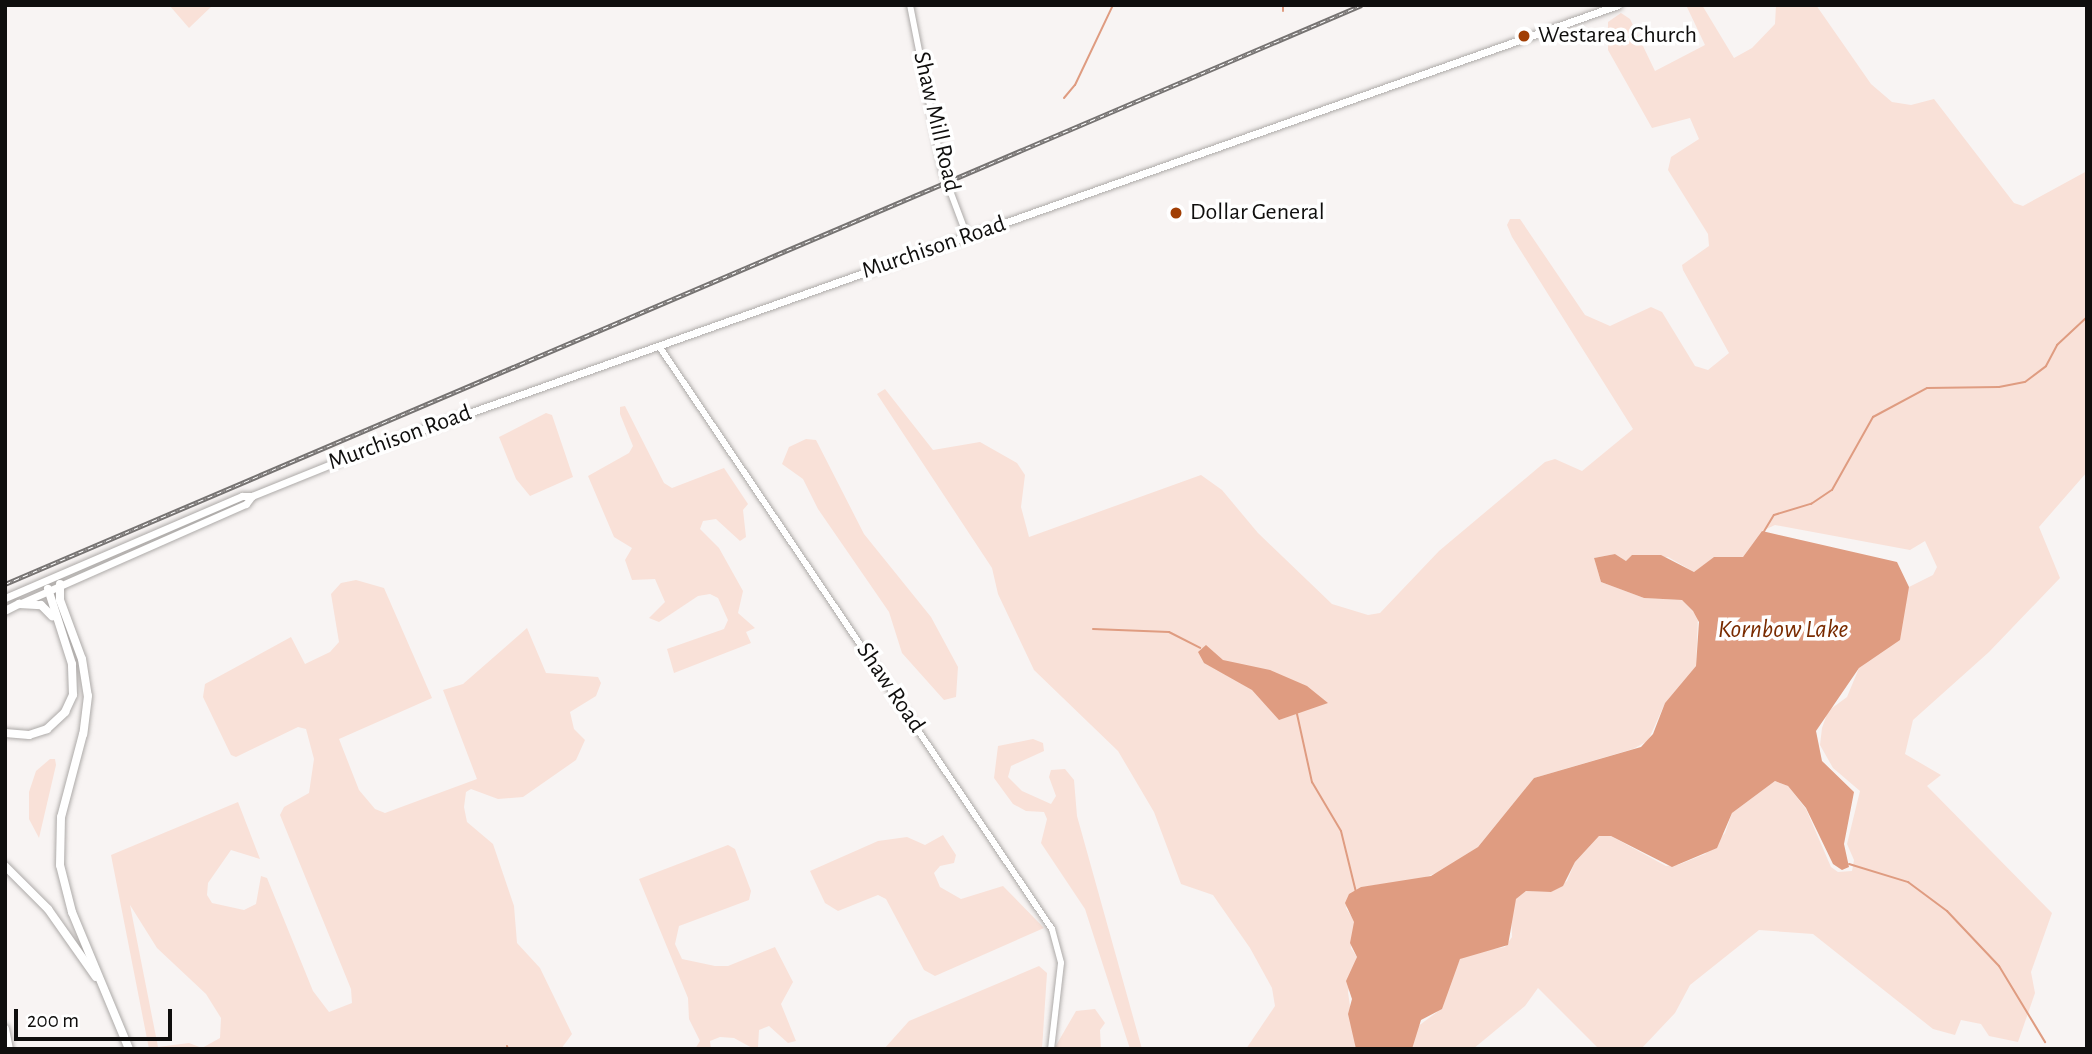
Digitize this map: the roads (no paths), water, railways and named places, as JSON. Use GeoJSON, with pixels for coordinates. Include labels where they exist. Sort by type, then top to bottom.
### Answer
{"type":"FeatureCollection","features":[{"type":"Feature","properties":{"kind":"highway"},"geometry":{"type":"LineString","coordinates":[[60,584],[60,600],[82,659],[88,696],[83,734],[61,817],[60,865],[72,912],[129,1049]]}},
{"type":"Feature","properties":{"kind":"highway"},"geometry":{"type":"LineString","coordinates":[[5,733],[42,732],[69,707],[74,677],[47,585]]}},
{"type":"Feature","properties":{"kind":"highway"},"geometry":{"type":"LineString","coordinates":[[19,604],[41,605],[58,625]]}},
{"type":"Feature","properties":{"kind":"highway","name":"Murchison Road"},"geometry":{"type":"LineString","coordinates":[[5,611],[19,604]]}},
{"type":"Feature","properties":{"kind":"highway"},"geometry":{"type":"LineString","coordinates":[[5,866],[57,920],[112,1004]]}},
{"type":"Feature","properties":{"kind":"highway"},"geometry":{"type":"LineString","coordinates":[[5,1028],[9,1049]]}},
{"type":"Feature","properties":{"kind":"main road","name":"Shaw Mill Road"},"geometry":{"type":"LineString","coordinates":[[911,5],[943,172],[967,236]]}},
{"type":"Feature","properties":{"kind":"main road","name":"Murchison Road"},"geometry":{"type":"LineString","coordinates":[[5,598],[47,585],[242,496],[252,496],[376,446],[1618,5]]}},
{"type":"Feature","properties":{"kind":"main road","name":"Shaw Road"},"geometry":{"type":"LineString","coordinates":[[659,346],[1052,929],[1061,963],[1051,1049]]}},
{"type":"Feature","properties":{"kind":"main road","name":"Murchison Road"},"geometry":{"type":"LineString","coordinates":[[19,604],[47,585],[60,584],[246,505],[252,496]]}},
{"type":"Feature","properties":{"kind":"water","name":"Kornbow Lake"},"geometry":{"type":"Polygon","coordinates":[[[1762,531],[1897,562],[1909,587],[1900,640],[1859,668],[1816,731],[1822,761],[1854,792],[1844,844],[1849,867],[1842,870],[1833,864],[1806,808],[1788,786],[1775,781],[1732,813],[1717,848],[1672,867],[1611,836],[1599,836],[1575,862],[1563,886],[1551,892],[1526,891],[1516,899],[1508,945],[1460,959],[1442,1009],[1421,1020],[1412,1049],[1356,1049],[1348,1014],[1352,999],[1346,981],[1357,957],[1350,943],[1354,922],[1345,903],[1349,894],[1361,887],[1431,876],[1478,847],[1534,778],[1641,747],[1653,734],[1665,703],[1696,666],[1699,622],[1693,611],[1682,600],[1644,598],[1601,582],[1594,558],[1615,554],[1626,561],[1632,555],[1661,555],[1694,572],[1714,557],[1743,557],[1762,531]]]}},
{"type":"Feature","properties":{"kind":"water"},"geometry":{"type":"Polygon","coordinates":[[[1206,645],[1223,660],[1270,670],[1307,686],[1328,703],[1279,720],[1252,690],[1204,663],[1198,652],[1206,645]]]}},
{"type":"Feature","properties":{"kind":"waterway"},"geometry":{"type":"LineString","coordinates":[[1064,98],[1075,85],[1113,5]]}},
{"type":"Feature","properties":{"kind":"waterway"},"geometry":{"type":"LineString","coordinates":[[1283,5],[1283,11]]}},
{"type":"Feature","properties":{"kind":"waterway"},"geometry":{"type":"LineString","coordinates":[[1763,533],[1774,515],[1811,504],[1832,490],[1873,417],[1927,388],[1999,387],[2025,382],[2046,366],[2057,345],[2087,317]]}},
{"type":"Feature","properties":{"kind":"waterway"},"geometry":{"type":"LineString","coordinates":[[1093,629],[1169,632],[1200,648]]}},
{"type":"Feature","properties":{"kind":"waterway"},"geometry":{"type":"LineString","coordinates":[[1297,714],[1312,782],[1341,831],[1356,892]]}},
{"type":"Feature","properties":{"kind":"waterway"},"geometry":{"type":"LineString","coordinates":[[1849,864],[1908,882],[1947,911],[1999,966],[2045,1042]]}},
{"type":"Feature","properties":{"kind":"railway"},"geometry":{"type":"LineString","coordinates":[[5,584],[1362,5]]}},
{"type":"Feature","properties":{"kind":"place","name":"Westarea Church"},"geometry":{"type":"Point","coordinates":[1524,36]}},
{"type":"Feature","properties":{"kind":"place","name":"Dollar General"},"geometry":{"type":"Point","coordinates":[1176,213]}}]}
